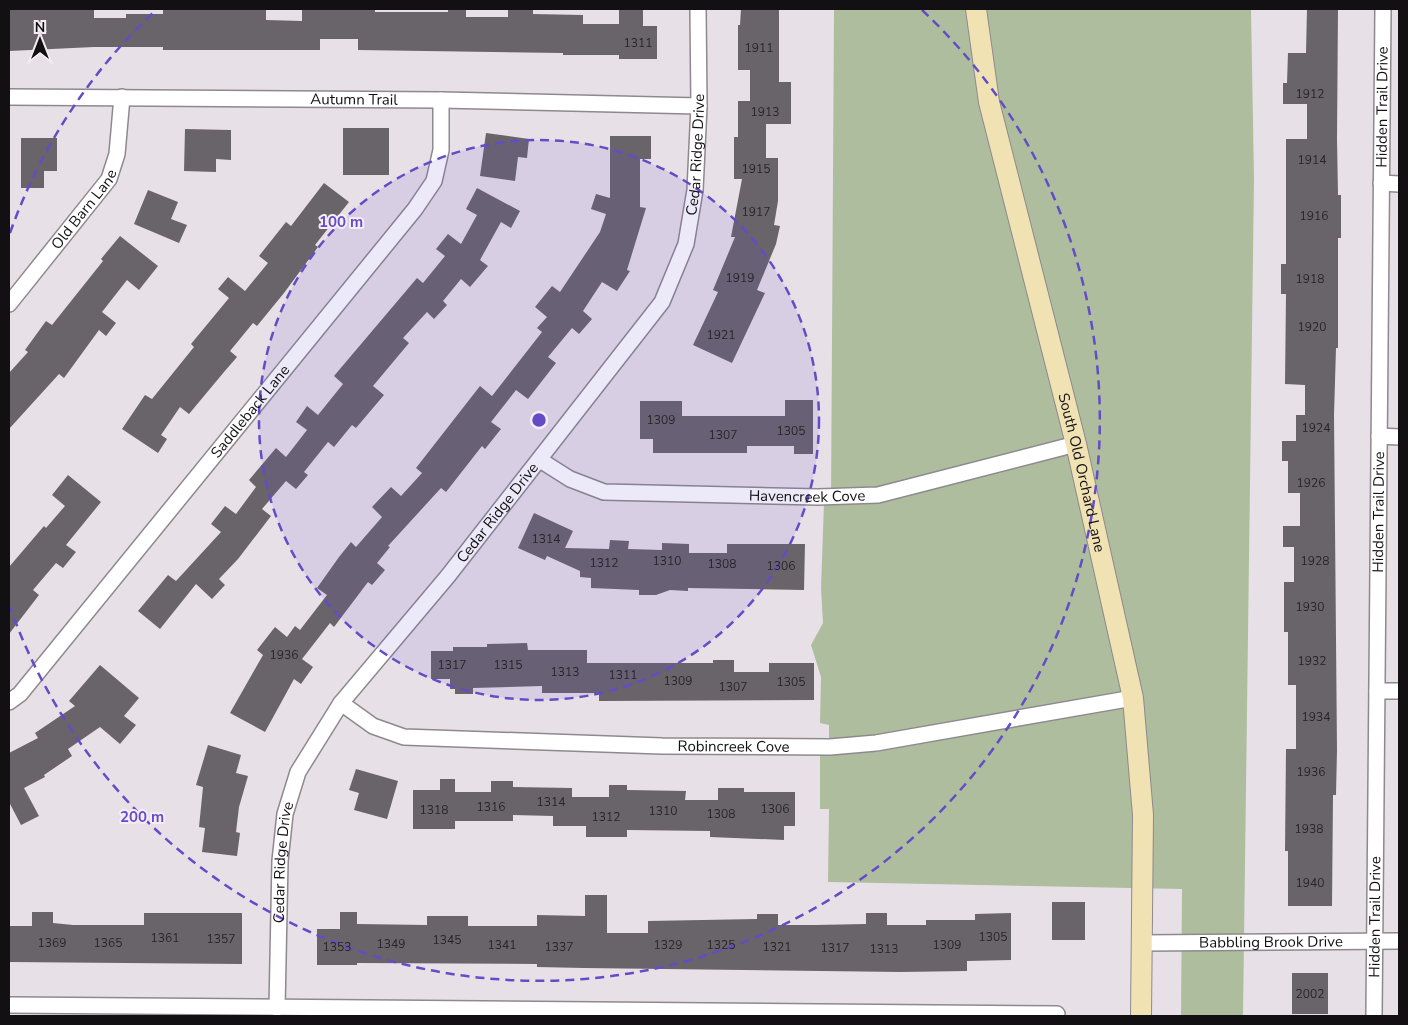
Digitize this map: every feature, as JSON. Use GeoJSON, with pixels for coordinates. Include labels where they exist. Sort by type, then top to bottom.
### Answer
{"type":"FeatureCollection","features":[{"type":"Feature","properties":{"kind":"street","name":"Cedar Ridge Drive"},"geometry":{"type":"LineString","coordinates":[[277,1008],[280,861],[285,814],[298,772],[341,703],[442,584],[662,302],[686,244],[696,190],[699,106],[698,9]]}},
{"type":"Feature","properties":{"kind":"street","name":"South Old Orchard Lane"},"geometry":{"type":"LineString","coordinates":[[976,9],[988,102],[1076,444],[1133,698],[1143,816],[1141,1016]]}},
{"type":"Feature","properties":{"kind":"street","name":"Hidden Trail Drive"},"geometry":{"type":"LineString","coordinates":[[1374,1016],[1383,9]]}},
{"type":"Feature","properties":{"kind":"street","name":"Autumn Trail"},"geometry":{"type":"LineString","coordinates":[[9,96],[441,100],[699,106]]}},
{"type":"Feature","properties":{"kind":"street","name":"Old Barn Lane"},"geometry":{"type":"LineString","coordinates":[[9,304],[109,179],[117,154],[122,97]]}},
{"type":"Feature","properties":{"kind":"street","name":"Saddleback Lane"},"geometry":{"type":"LineString","coordinates":[[9,702],[20,694],[415,209],[434,181],[440,158],[441,100]]}},
{"type":"Feature","properties":{"kind":"street"},"geometry":{"type":"LineString","coordinates":[[1381,183],[1399,184]]}},
{"type":"Feature","properties":{"kind":"street"},"geometry":{"type":"LineString","coordinates":[[1379,436],[1399,436]]}},
{"type":"Feature","properties":{"kind":"street","name":"Havencreek Cove"},"geometry":{"type":"LineString","coordinates":[[540,460],[570,479],[604,492],[818,496],[878,495],[1076,444]]}},
{"type":"Feature","properties":{"kind":"street"},"geometry":{"type":"LineString","coordinates":[[1377,691],[1399,691]]}},
{"type":"Feature","properties":{"kind":"street","name":"Robincreek Cove"},"geometry":{"type":"LineString","coordinates":[[341,703],[373,726],[404,737],[662,746],[830,747],[876,743],[1133,698]]}},
{"type":"Feature","properties":{"kind":"street","name":"Babbling Brook Drive"},"geometry":{"type":"LineString","coordinates":[[1142,943],[1399,941]]}},
{"type":"Feature","properties":{"kind":"street"},"geometry":{"type":"LineString","coordinates":[[9,1005],[688,1014],[1057,1014]]}},
{"type":"Feature","properties":{"kind":"green space"},"geometry":{"type":"Polygon","coordinates":[[[834,9],[1251,9],[1254,179],[1243,1016],[1181,1016],[1182,889],[828,882],[829,809],[820,809],[820,753],[829,753],[829,725],[820,723],[821,677],[811,645],[823,623],[821,588],[824,503],[831,503],[834,9]]]}},
{"type":"Feature","properties":{"kind":"building"},"geometry":{"type":"Polygon","coordinates":[[[9,9],[94,9],[94,18],[126,18],[126,14],[163,14],[163,9],[266,9],[266,20],[302,21],[302,9],[448,12],[448,9],[466,9],[466,17],[508,17],[508,9],[533,9],[533,14],[583,15],[583,24],[619,24],[619,9],[643,9],[643,26],[657,26],[657,59],[619,59],[619,55],[563,55],[563,53],[358,50],[358,39],[320,39],[320,50],[163,50],[163,47],[94,47],[9,51],[9,9]]]}},
{"type":"Feature","properties":{"kind":"building"},"geometry":{"type":"Polygon","coordinates":[[[741,9],[779,9],[779,82],[791,82],[791,124],[766,124],[766,158],[778,158],[778,201],[774,225],[780,226],[776,244],[757,290],[765,293],[732,363],[693,345],[718,292],[713,290],[735,237],[731,237],[742,179],[734,179],[734,137],[738,137],[738,101],[750,101],[750,70],[738,70],[738,25],[740,25],[741,9]]]}},
{"type":"Feature","properties":{"kind":"building"},"geometry":{"type":"Polygon","coordinates":[[[1307,9],[1338,9],[1337,139],[1338,195],[1341,195],[1341,238],[1338,238],[1338,348],[1336,348],[1334,415],[1337,750],[1336,795],[1333,795],[1332,906],[1288,906],[1288,851],[1285,851],[1286,749],[1296,749],[1296,685],[1288,685],[1288,632],[1284,632],[1284,582],[1294,582],[1294,547],[1283,547],[1283,526],[1300,526],[1300,493],[1288,493],[1288,461],[1282,461],[1282,441],[1296,441],[1296,415],[1305,415],[1305,385],[1285,384],[1286,294],[1281,294],[1281,264],[1286,264],[1286,139],[1307,139],[1307,104],[1283,104],[1283,83],[1287,83],[1288,53],[1306,53],[1307,9]]]}},
{"type":"Feature","properties":{"kind":"building"},"geometry":{"type":"Polygon","coordinates":[[[343,128],[389,128],[389,175],[343,175],[343,128]]]}},
{"type":"Feature","properties":{"kind":"building"},"geometry":{"type":"Polygon","coordinates":[[[185,129],[231,130],[231,160],[216,159],[216,172],[184,171],[185,129]]]}},
{"type":"Feature","properties":{"kind":"building"},"geometry":{"type":"Polygon","coordinates":[[[486,133],[529,139],[527,158],[518,157],[515,181],[480,176],[486,133]]]}},
{"type":"Feature","properties":{"kind":"building"},"geometry":{"type":"Polygon","coordinates":[[[610,136],[651,136],[651,159],[640,159],[640,207],[646,208],[627,270],[630,271],[617,291],[602,282],[583,311],[592,319],[579,334],[572,328],[548,357],[556,363],[528,399],[516,390],[491,422],[501,429],[485,449],[482,446],[446,492],[441,488],[388,546],[390,547],[377,563],[385,570],[372,585],[368,582],[334,627],[330,623],[302,659],[313,667],[301,684],[294,679],[265,732],[230,713],[263,655],[257,650],[275,627],[287,637],[295,626],[300,630],[327,595],[317,588],[339,557],[351,542],[356,547],[382,517],[372,507],[391,487],[401,496],[422,473],[416,468],[480,386],[492,396],[542,332],[537,328],[547,317],[535,307],[552,286],[560,292],[600,232],[606,214],[591,209],[596,194],[610,198],[610,136]]]}},
{"type":"Feature","properties":{"kind":"building"},"geometry":{"type":"Polygon","coordinates":[[[21,138],[57,138],[57,171],[44,171],[44,188],[21,188],[21,138]]]}},
{"type":"Feature","properties":{"kind":"building"},"geometry":{"type":"Polygon","coordinates":[[[324,183],[349,202],[315,245],[318,247],[284,293],[257,326],[253,323],[230,351],[237,357],[189,414],[180,407],[161,435],[167,439],[158,453],[122,429],[145,395],[152,399],[194,347],[191,344],[229,298],[218,289],[228,277],[245,291],[268,263],[259,256],[286,222],[291,226],[324,183]]]}},
{"type":"Feature","properties":{"kind":"building"},"geometry":{"type":"Polygon","coordinates":[[[477,188],[520,211],[511,228],[501,222],[480,260],[488,266],[470,287],[461,279],[443,301],[447,305],[434,319],[427,312],[403,338],[409,343],[373,386],[384,395],[356,428],[352,425],[334,447],[328,442],[304,472],[308,475],[296,489],[286,481],[262,509],[271,516],[238,559],[219,579],[225,585],[212,599],[196,584],[160,629],[138,611],[168,575],[176,581],[221,532],[211,524],[225,506],[236,514],[256,487],[249,480],[276,448],[286,457],[307,430],[296,422],[307,406],[318,415],[343,384],[334,376],[417,278],[423,283],[445,256],[436,249],[448,234],[461,244],[477,215],[466,209],[477,188]]]}},
{"type":"Feature","properties":{"kind":"building"},"geometry":{"type":"Polygon","coordinates":[[[148,190],[178,202],[171,219],[187,225],[179,243],[134,224],[148,190]]]}},
{"type":"Feature","properties":{"kind":"building"},"geometry":{"type":"Polygon","coordinates":[[[120,236],[158,266],[139,290],[127,280],[102,312],[116,323],[106,336],[99,330],[64,378],[59,374],[9,429],[9,373],[28,352],[25,350],[46,321],[52,325],[103,261],[101,259],[120,236]]]}},
{"type":"Feature","properties":{"kind":"building"},"geometry":{"type":"Polygon","coordinates":[[[785,400],[813,400],[813,454],[794,454],[794,446],[747,446],[747,453],[653,453],[653,439],[640,439],[640,401],[682,401],[682,416],[785,416],[785,400]]]}},
{"type":"Feature","properties":{"kind":"building"},"geometry":{"type":"Polygon","coordinates":[[[68,475],[101,502],[66,545],[76,552],[63,568],[56,563],[33,590],[39,595],[9,634],[9,567],[44,526],[46,528],[65,506],[52,495],[68,475]]]}},
{"type":"Feature","properties":{"kind":"building"},"geometry":{"type":"Polygon","coordinates":[[[534,513],[573,531],[565,548],[609,549],[610,540],[629,541],[628,549],[662,550],[662,543],[689,544],[689,553],[727,553],[727,544],[805,544],[804,590],[688,588],[688,591],[670,590],[656,595],[639,595],[639,590],[591,588],[591,578],[580,577],[580,571],[547,556],[545,560],[518,548],[534,513]]]}},
{"type":"Feature","properties":{"kind":"building"},"geometry":{"type":"Polygon","coordinates":[[[527,643],[528,650],[587,650],[587,663],[713,663],[713,660],[734,660],[734,672],[769,672],[769,663],[814,663],[814,700],[599,701],[599,693],[542,693],[542,686],[473,688],[473,694],[455,694],[455,689],[450,689],[450,679],[431,679],[431,651],[453,651],[453,647],[487,647],[487,644],[527,643]]]}},
{"type":"Feature","properties":{"kind":"building"},"geometry":{"type":"Polygon","coordinates":[[[100,665],[139,698],[124,716],[136,725],[120,744],[100,727],[68,749],[72,756],[44,775],[45,777],[24,788],[39,816],[21,825],[9,802],[9,753],[38,738],[35,733],[75,706],[69,701],[100,665]]]}},
{"type":"Feature","properties":{"kind":"building"},"geometry":{"type":"Polygon","coordinates":[[[208,745],[241,755],[236,773],[248,776],[239,807],[236,832],[240,833],[237,856],[202,852],[205,828],[199,827],[203,787],[196,785],[208,745]]]}},
{"type":"Feature","properties":{"kind":"building"},"geometry":{"type":"Polygon","coordinates":[[[356,769],[398,781],[387,819],[354,810],[359,793],[349,790],[356,769]]]}},
{"type":"Feature","properties":{"kind":"building"},"geometry":{"type":"Polygon","coordinates":[[[440,779],[455,779],[455,792],[491,792],[491,781],[513,781],[513,787],[572,788],[572,797],[609,797],[609,785],[627,785],[627,790],[686,791],[685,800],[718,800],[718,788],[744,788],[744,792],[795,792],[795,826],[784,826],[784,840],[710,837],[710,831],[627,830],[627,837],[586,837],[586,826],[553,826],[553,816],[513,815],[513,821],[455,821],[455,829],[413,829],[413,790],[440,790],[440,779]]]}},
{"type":"Feature","properties":{"kind":"building"},"geometry":{"type":"Polygon","coordinates":[[[585,895],[607,895],[607,933],[648,933],[648,921],[757,919],[757,914],[778,914],[778,925],[866,924],[866,913],[887,913],[887,925],[926,925],[926,920],[975,920],[975,914],[1011,913],[1011,960],[967,961],[967,971],[901,972],[537,967],[537,964],[357,963],[357,965],[317,965],[317,929],[340,929],[340,912],[357,912],[357,924],[427,925],[427,916],[468,916],[468,926],[537,926],[537,915],[585,916],[585,895]]]}},
{"type":"Feature","properties":{"kind":"building"},"geometry":{"type":"Polygon","coordinates":[[[1052,902],[1085,902],[1085,940],[1052,940],[1052,902]]]}},
{"type":"Feature","properties":{"kind":"building"},"geometry":{"type":"Polygon","coordinates":[[[32,912],[53,912],[53,923],[73,925],[144,925],[144,913],[242,913],[242,964],[9,962],[9,926],[32,926],[32,912]]]}},
{"type":"Feature","properties":{"kind":"building"},"geometry":{"type":"Polygon","coordinates":[[[1292,973],[1328,973],[1328,1014],[1292,1014],[1292,973]]]}}]}
